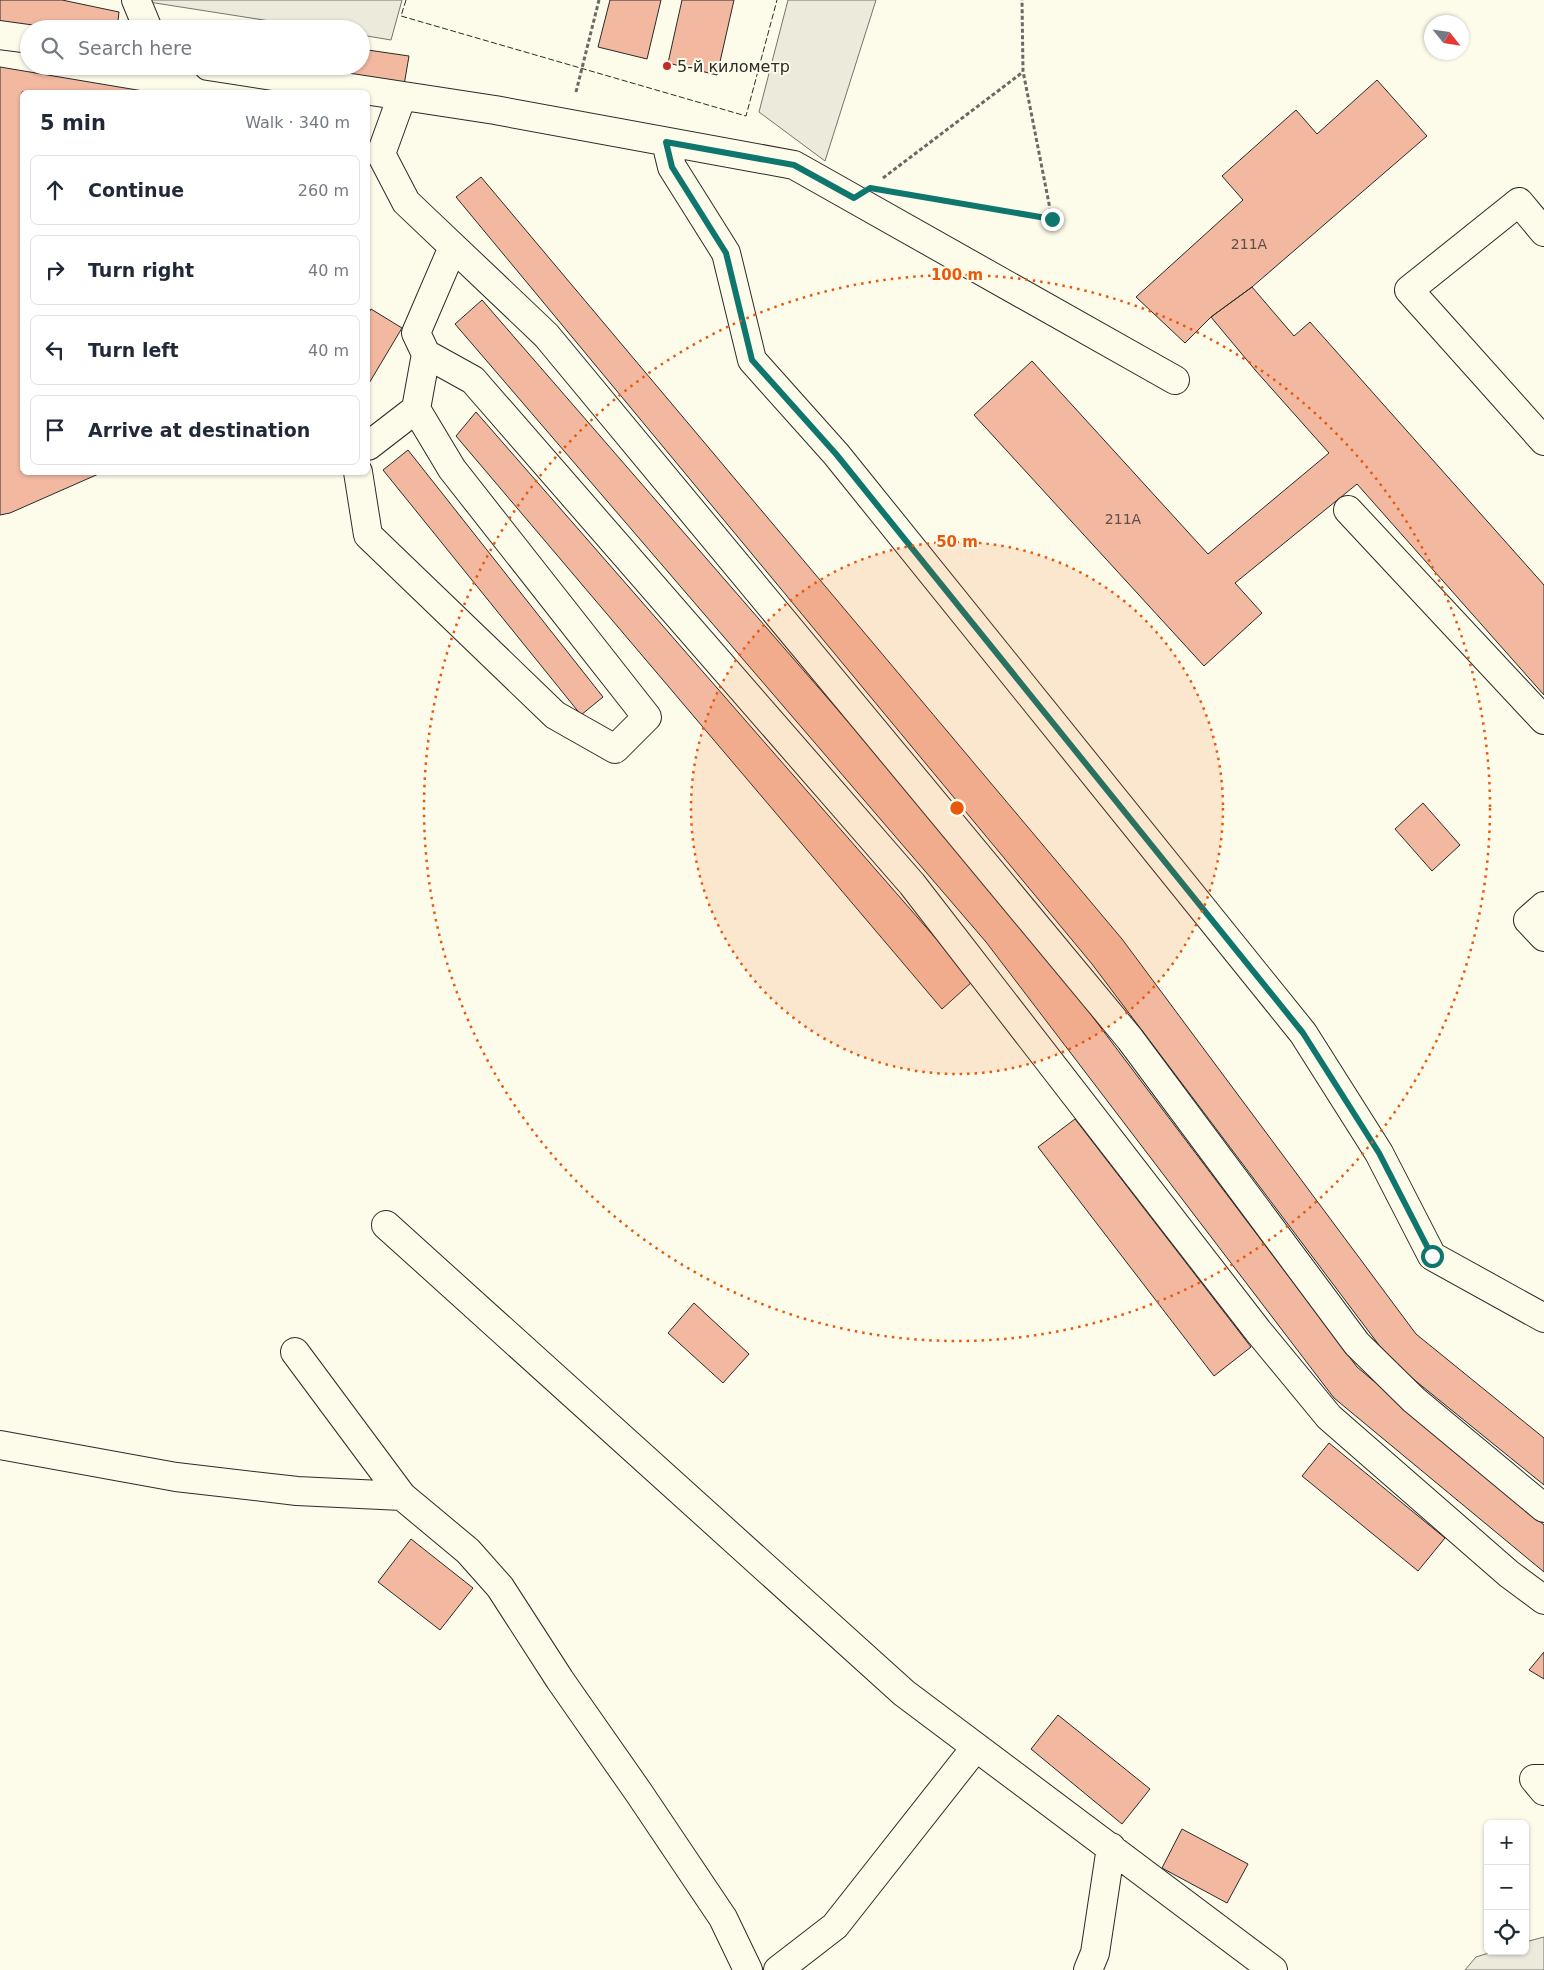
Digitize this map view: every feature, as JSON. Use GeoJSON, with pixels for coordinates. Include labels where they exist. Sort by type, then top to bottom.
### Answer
{"type":"FeatureCollection","features":[{"type":"Feature","properties":{"kind":"lane"},"geometry":{"type":"LineString","coordinates":[[136,0],[144,20]]}},
{"type":"Feature","properties":{"kind":"lane"},"geometry":{"type":"LineString","coordinates":[[0,35],[20,38]]}},
{"type":"Feature","properties":{"kind":"lane"},"geometry":{"type":"LineString","coordinates":[[266,75],[363,90]]}},
{"type":"Feature","properties":{"kind":"lane"},"geometry":{"type":"LineString","coordinates":[[370,91],[569,124],[794,165],[1175,380]]}},
{"type":"Feature","properties":{"kind":"lane"},"geometry":{"type":"LineString","coordinates":[[402,96],[381,154],[406,202],[546,335],[1130,1039],[1357,1344],[1414,1400],[1544,1508]]}},
{"type":"Feature","properties":{"kind":"lane"},"geometry":{"type":"LineString","coordinates":[[666,142],[672,167],[726,253],[752,360],[836,454],[1303,1033],[1379,1153],[1432,1256],[1544,1318]]}},
{"type":"Feature","properties":{"kind":"lane"},"geometry":{"type":"LineString","coordinates":[[1544,232],[1519,202],[1410,290],[1544,441]]}},
{"type":"Feature","properties":{"kind":"lane"},"geometry":{"type":"LineString","coordinates":[[453,247],[416,333],[426,354],[473,380],[912,884],[1258,1331],[1329,1417],[1509,1574],[1544,1600]]}},
{"type":"Feature","properties":{"kind":"lane"},"geometry":{"type":"LineString","coordinates":[[358,475],[368,535],[555,715],[615,749],[647,717],[452,470],[416,409],[426,354]]}},
{"type":"Feature","properties":{"kind":"lane"},"geometry":{"type":"LineString","coordinates":[[370,444],[416,409]]}},
{"type":"Feature","properties":{"kind":"lane"},"geometry":{"type":"LineString","coordinates":[[1348,510],[1544,720]]}},
{"type":"Feature","properties":{"kind":"lane"},"geometry":{"type":"LineString","coordinates":[[1544,906],[1528,920],[1544,937]]}},
{"type":"Feature","properties":{"kind":"lane"},"geometry":{"type":"LineString","coordinates":[[386,1225],[904,1692],[1273,1970]]}},
{"type":"Feature","properties":{"kind":"lane"},"geometry":{"type":"LineString","coordinates":[[295,1352],[402,1496],[468,1551],[500,1587],[560,1680],[723,1918],[748,1970]]}},
{"type":"Feature","properties":{"kind":"lane"},"geometry":{"type":"LineString","coordinates":[[0,1445],[176,1477],[297,1491],[402,1496]]}},
{"type":"Feature","properties":{"kind":"lane"},"geometry":{"type":"LineString","coordinates":[[778,1970],[835,1926],[976,1747]]}},
{"type":"Feature","properties":{"kind":"lane"},"geometry":{"type":"LineString","coordinates":[[1544,1779],[1534,1778],[1544,1791]]}},
{"type":"Feature","properties":{"kind":"lane"},"geometry":{"type":"LineString","coordinates":[[1088,1970],[1095,1954],[1111,1847]]}},
{"type":"Feature","properties":{"kind":"path"},"geometry":{"type":"LineString","coordinates":[[569,124],[599,0]]}},
{"type":"Feature","properties":{"kind":"path"},"geometry":{"type":"LineString","coordinates":[[908,194],[1052,219],[1023,71],[1022,0]]}},
{"type":"Feature","properties":{"kind":"path"},"geometry":{"type":"LineString","coordinates":[[854,198],[870,188],[1023,71]]}},
{"type":"Feature","properties":{"kind":"shaded area"},"geometry":{"type":"Polygon","coordinates":[[[136,0],[402,0],[391,40],[370,36],[370,20],[264,20],[136,0]]]}},
{"type":"Feature","properties":{"kind":"shaded area"},"geometry":{"type":"Polygon","coordinates":[[[788,0],[876,0],[825,161],[759,112],[788,0]]]}},
{"type":"Feature","properties":{"kind":"shaded area"},"geometry":{"type":"Polygon","coordinates":[[[1544,1937],[1544,1970],[1465,1970],[1476,1957],[1484,1954],[1529,1955],[1529,1941],[1544,1937]]]}},
{"type":"Feature","properties":{"kind":"building"},"geometry":{"type":"Polygon","coordinates":[[[0,0],[62,0],[119,12],[118,20],[20,20],[20,27],[0,27],[0,0]]]}},
{"type":"Feature","properties":{"kind":"building"},"geometry":{"type":"Polygon","coordinates":[[[610,0],[661,0],[647,59],[598,47],[610,0]]]}},
{"type":"Feature","properties":{"kind":"building"},"geometry":{"type":"Polygon","coordinates":[[[682,0],[734,0],[717,75],[668,63],[682,0]]]}},
{"type":"Feature","properties":{"kind":"building"},"geometry":{"type":"Polygon","coordinates":[[[370,50],[409,56],[403,91],[304,75],[370,75],[370,50]]]}},
{"type":"Feature","properties":{"kind":"building"},"geometry":{"type":"Polygon","coordinates":[[[0,67],[20,70],[20,75],[48,75],[137,90],[20,90],[20,475],[96,475],[10,513],[0,515],[0,67]]]}},
{"type":"Feature","properties":{"kind":"building"},"geometry":{"type":"Polygon","coordinates":[[[1377,80],[1427,136],[1252,287],[1211,317],[1185,343],[1136,297],[1243,200],[1222,176],[1296,110],[1317,134],[1377,80]]]}},
{"type":"Feature","properties":{"kind":"building"},"geometry":{"type":"Polygon","coordinates":[[[481,177],[1122,939],[1416,1334],[1544,1438],[1544,1485],[1391,1361],[1092,964],[456,197],[481,177]]]}},
{"type":"Feature","properties":{"kind":"building"},"geometry":{"type":"Polygon","coordinates":[[[1252,287],[1294,336],[1310,322],[1544,585],[1544,695],[1357,484],[1235,583],[1262,613],[1204,666],[974,415],[1032,361],[1208,554],[1329,453],[1211,317],[1252,287]]]}},
{"type":"Feature","properties":{"kind":"building"},"geometry":{"type":"Polygon","coordinates":[[[482,300],[1015,914],[1357,1367],[1544,1525],[1544,1572],[1334,1398],[986,942],[455,324],[482,300]]]}},
{"type":"Feature","properties":{"kind":"building"},"geometry":{"type":"Polygon","coordinates":[[[371,309],[402,328],[370,382],[371,309]]]}},
{"type":"Feature","properties":{"kind":"building"},"geometry":{"type":"Polygon","coordinates":[[[476,412],[973,981],[942,1009],[456,436],[476,412]]]}},
{"type":"Feature","properties":{"kind":"building"},"geometry":{"type":"Polygon","coordinates":[[[408,450],[603,697],[581,715],[383,470],[408,450]]]}},
{"type":"Feature","properties":{"kind":"building"},"geometry":{"type":"Polygon","coordinates":[[[1423,803],[1460,845],[1432,871],[1395,829],[1423,803]]]}},
{"type":"Feature","properties":{"kind":"building"},"geometry":{"type":"Polygon","coordinates":[[[1075,1119],[1251,1347],[1214,1376],[1038,1147],[1075,1119]]]}},
{"type":"Feature","properties":{"kind":"building"},"geometry":{"type":"Polygon","coordinates":[[[694,1303],[749,1354],[723,1383],[668,1333],[694,1303]]]}},
{"type":"Feature","properties":{"kind":"building"},"geometry":{"type":"Polygon","coordinates":[[[1329,1443],[1445,1538],[1418,1571],[1302,1476],[1329,1443]]]}},
{"type":"Feature","properties":{"kind":"building"},"geometry":{"type":"Polygon","coordinates":[[[411,1539],[473,1588],[440,1630],[378,1582],[411,1539]]]}},
{"type":"Feature","properties":{"kind":"building"},"geometry":{"type":"Polygon","coordinates":[[[1544,1652],[1544,1679],[1529,1670],[1544,1652]]]}},
{"type":"Feature","properties":{"kind":"building"},"geometry":{"type":"Polygon","coordinates":[[[1058,1715],[1150,1789],[1122,1824],[1031,1749],[1058,1715]]]}},
{"type":"Feature","properties":{"kind":"building"},"geometry":{"type":"Polygon","coordinates":[[[1182,1829],[1248,1864],[1227,1903],[1162,1868],[1182,1829]]]}},
{"type":"Feature","properties":{"kind":"fence"},"geometry":{"type":"LineString","coordinates":[[406,0],[401,16],[746,116],[777,0]]}},
{"type":"Feature","properties":{"kind":"place","name":"5-й километр"},"geometry":{"type":"Point","coordinates":[667,66]}},
{"type":"Feature","properties":{"kind":"route"},"geometry":{"type":"LineString","coordinates":[[1052,219],[870,188],[854,198],[794,165],[666,142],[672,167],[726,253],[752,360],[836,454],[1303,1033],[1379,1153],[1432,1256]]}}]}
